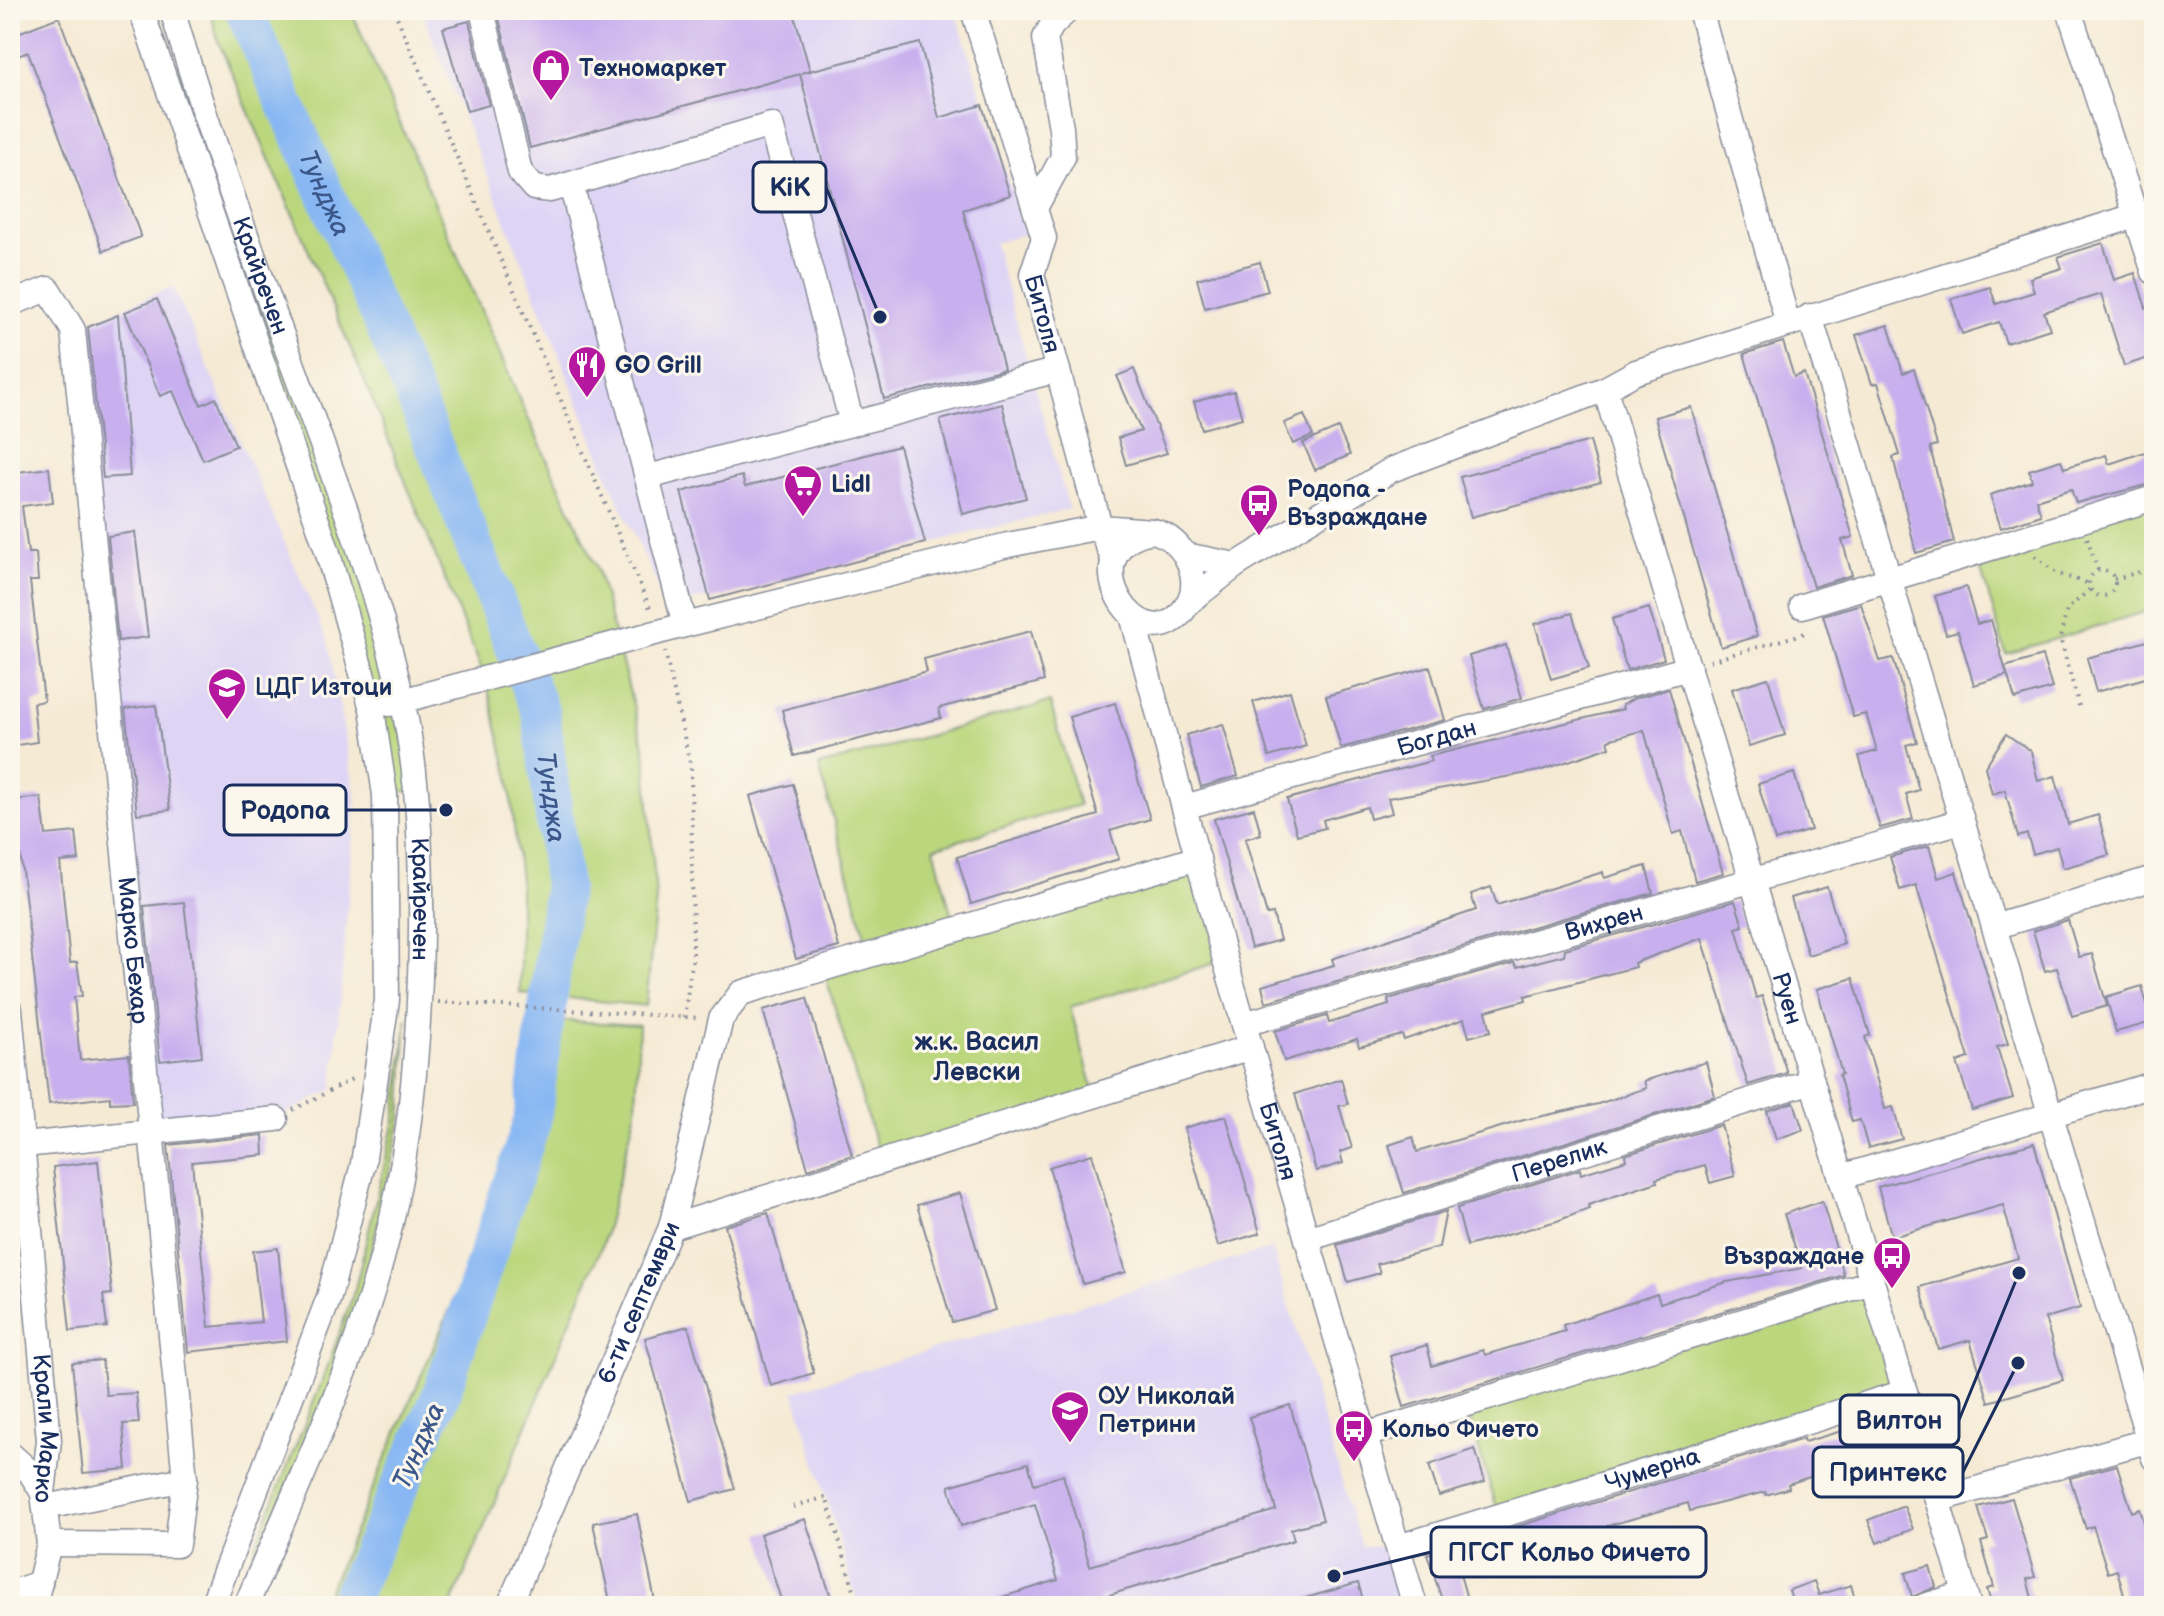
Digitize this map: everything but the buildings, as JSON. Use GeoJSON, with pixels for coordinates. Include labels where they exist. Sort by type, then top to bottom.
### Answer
{"type":"FeatureCollection","features":[{"type":"Feature","properties":{"kind":"street","name":"Крайречен"},"geometry":{"type":"LineString","coordinates":[[141,10],[327,550],[372,709],[385,795],[389,895],[387,1000],[363,1164],[329,1297],[212,1606]]}},
{"type":"Feature","properties":{"kind":"street","name":"Крайречен"},"geometry":{"type":"LineString","coordinates":[[172,10],[251,252],[357,540],[403,701],[416,789],[422,889],[414,1095],[396,1201],[379,1266],[330,1410],[246,1606]]}},
{"type":"Feature","properties":{"kind":"street"},"geometry":{"type":"LineString","coordinates":[[482,10],[520,172],[534,188],[550,190],[771,125],[852,423]]}},
{"type":"Feature","properties":{"kind":"street","name":"Битоля"},"geometry":{"type":"LineString","coordinates":[[973,10],[1044,238],[1032,274],[1100,527],[1113,559]]}},
{"type":"Feature","properties":{"kind":"street"},"geometry":{"type":"LineString","coordinates":[[1035,208],[1063,157],[1045,38],[1052,25],[1068,10]]}},
{"type":"Feature","properties":{"kind":"street"},"geometry":{"type":"LineString","coordinates":[[1700,10],[1799,320],[1889,579],[2152,1446],[1937,1500]]}},
{"type":"Feature","properties":{"kind":"street"},"geometry":{"type":"LineString","coordinates":[[2069,10],[2145,212],[2154,272]]}},
{"type":"Feature","properties":{"kind":"street"},"geometry":{"type":"LineString","coordinates":[[571,184],[685,625]]}},
{"type":"Feature","properties":{"kind":"street"},"geometry":{"type":"LineString","coordinates":[[1149,674],[1168,623],[1189,602],[1236,565],[1391,470],[1605,389],[1636,372],[2145,212]]}},
{"type":"Feature","properties":{"kind":"street","name":"Марко Бехар"},"geometry":{"type":"LineString","coordinates":[[10,304],[48,289],[73,330],[185,1479],[177,1545],[49,1544]]}},
{"type":"Feature","properties":{"kind":"street"},"geometry":{"type":"LineString","coordinates":[[648,477],[1058,370]]}},
{"type":"Feature","properties":{"kind":"street","name":"Руен"},"geometry":{"type":"LineString","coordinates":[[1605,389],[1967,1600]]}},
{"type":"Feature","properties":{"kind":"street"},"geometry":{"type":"LineString","coordinates":[[1802,606],[2154,498]]}},
{"type":"Feature","properties":{"kind":"street"},"geometry":{"type":"LineString","coordinates":[[372,709],[685,625],[1008,545],[1100,527],[1153,531],[1170,537],[1185,555],[1192,578],[1189,602]]}},
{"type":"Feature","properties":{"kind":"street"},"geometry":{"type":"LineString","coordinates":[[1153,531],[1134,534],[1123,542],[1113,559],[1113,577],[1120,602],[1133,619],[1144,625],[1168,623]]}},
{"type":"Feature","properties":{"kind":"street"},"geometry":{"type":"LineString","coordinates":[[1185,555],[1236,565]]}},
{"type":"Feature","properties":{"kind":"street","name":"Битоля"},"geometry":{"type":"LineString","coordinates":[[1133,619],[1248,1035],[1415,1606]]}},
{"type":"Feature","properties":{"kind":"street","name":"Богдан"},"geometry":{"type":"LineString","coordinates":[[1184,807],[1689,668]]}},
{"type":"Feature","properties":{"kind":"street","name":"Вихрен"},"geometry":{"type":"LineString","coordinates":[[671,1227],[1248,1035],[1752,880],[1962,821]]}},
{"type":"Feature","properties":{"kind":"street","name":"6-ти септември"},"geometry":{"type":"LineString","coordinates":[[509,1606],[671,1227],[721,1019],[741,993],[1198,858]]}},
{"type":"Feature","properties":{"kind":"street"},"geometry":{"type":"LineString","coordinates":[[1994,927],[2154,878]]}},
{"type":"Feature","properties":{"kind":"street","name":"Крали Марко"},"geometry":{"type":"LineString","coordinates":[[10,1010],[14,1088],[24,1145],[49,1440],[44,1500],[49,1544],[37,1595]]}},
{"type":"Feature","properties":{"kind":"street","name":"Перелик"},"geometry":{"type":"LineString","coordinates":[[1307,1239],[1812,1081]]}},
{"type":"Feature","properties":{"kind":"street"},"geometry":{"type":"LineString","coordinates":[[1841,1177],[2154,1084]]}},
{"type":"Feature","properties":{"kind":"street"},"geometry":{"type":"LineString","coordinates":[[24,1145],[276,1119]]}},
{"type":"Feature","properties":{"kind":"street"},"geometry":{"type":"LineString","coordinates":[[1365,1435],[1872,1282]]}},
{"type":"Feature","properties":{"kind":"street","name":"Чумерна"},"geometry":{"type":"LineString","coordinates":[[1398,1547],[1905,1392]]}},
{"type":"Feature","properties":{"kind":"street"},"geometry":{"type":"LineString","coordinates":[[10,1454],[30,1472],[44,1500],[185,1479]]}},
{"type":"Feature","properties":{"kind":"street"},"geometry":{"type":"LineString","coordinates":[[10,1593],[37,1595]]}},
{"type":"Feature","properties":{"kind":"street"},"geometry":{"type":"LineString","coordinates":[[1924,1606],[1967,1600]]}},
{"type":"Feature","properties":{"kind":"path"},"geometry":{"type":"LineString","coordinates":[[394,10],[655,634],[691,768],[693,956],[684,1017]]}},
{"type":"Feature","properties":{"kind":"path"},"geometry":{"type":"LineString","coordinates":[[2081,521],[2098,570]]}},
{"type":"Feature","properties":{"kind":"path"},"geometry":{"type":"LineString","coordinates":[[2024,538],[2037,559],[2056,573],[2090,586],[2097,595],[2112,591],[2114,579]]}},
{"type":"Feature","properties":{"kind":"path"},"geometry":{"type":"LineString","coordinates":[[2114,579],[2154,568]]}},
{"type":"Feature","properties":{"kind":"path"},"geometry":{"type":"LineString","coordinates":[[2079,706],[2060,638],[2067,610],[2090,586],[2091,576],[2098,570],[2106,570],[2114,579]]}},
{"type":"Feature","properties":{"kind":"path"},"geometry":{"type":"LineString","coordinates":[[1689,668],[1809,632]]}},
{"type":"Feature","properties":{"kind":"path"},"geometry":{"type":"LineString","coordinates":[[420,1001],[672,1017]]}},
{"type":"Feature","properties":{"kind":"path"},"geometry":{"type":"LineString","coordinates":[[276,1119],[378,1066]]}},
{"type":"Feature","properties":{"kind":"path"},"geometry":{"type":"LineString","coordinates":[[793,1507],[826,1497],[859,1606]]}},
{"type":"Feature","properties":{"kind":"shaded area"},"geometry":{"type":"Polygon","coordinates":[[[421,10],[955,10],[1025,234],[994,243],[1069,509],[668,607],[610,482],[421,10]]]}},
{"type":"Feature","properties":{"kind":"shaded area","name":"ЦДГ Изтоци"},"geometry":{"type":"Polygon","coordinates":[[[173,286],[328,642],[356,799],[333,1089],[276,1119],[152,1131],[73,330],[173,286]]]}},
{"type":"Feature","properties":{"kind":"shaded area","name":"ОУ Николай Петрини"},"geometry":{"type":"Polygon","coordinates":[[[1272,1248],[1361,1546],[1398,1547],[1415,1606],[859,1606],[794,1391],[1272,1248]]]}},
{"type":"Feature","properties":{"kind":"green space"},"geometry":{"type":"Polygon","coordinates":[[[210,10],[351,10],[522,405],[597,568],[645,750],[656,899],[646,1006],[520,993],[520,881],[509,778],[486,680],[363,377],[218,41],[210,10]]]}},
{"type":"Feature","properties":{"kind":"green space"},"geometry":{"type":"Polygon","coordinates":[[[187,62],[357,540],[416,789],[385,795],[372,709],[160,72],[187,62]]]}},
{"type":"Feature","properties":{"kind":"green space"},"geometry":{"type":"Polygon","coordinates":[[[2154,498],[2154,609],[2006,654],[1976,553],[2154,498]]]}},
{"type":"Feature","properties":{"kind":"green space"},"geometry":{"type":"Polygon","coordinates":[[[1050,702],[1079,805],[934,848],[955,929],[1198,858],[1225,960],[1070,1007],[1095,1095],[881,1162],[823,968],[870,954],[819,766],[1050,702]]]}},
{"type":"Feature","properties":{"kind":"green space"},"geometry":{"type":"Polygon","coordinates":[[[407,1018],[401,1120],[362,1291],[336,1373],[235,1606],[231,1606],[326,1371],[355,1289],[395,1120],[407,1018]]]}},
{"type":"Feature","properties":{"kind":"green space"},"geometry":{"type":"Polygon","coordinates":[[[531,1019],[639,1025],[636,1110],[603,1243],[451,1606],[322,1606],[475,1251],[514,1124],[531,1019]]]}},
{"type":"Feature","properties":{"kind":"green space"},"geometry":{"type":"Polygon","coordinates":[[[1872,1282],[1905,1392],[1499,1515],[1465,1404],[1872,1282]]]}},
{"type":"Feature","properties":{"kind":"waterway","name":"Тунджа"},"geometry":{"type":"LineString","coordinates":[[244,10],[412,390],[541,714],[563,887],[532,1122],[440,1397],[346,1606]]}},
{"type":"Feature","properties":{"kind":"place","name":"Техномаркет"},"geometry":{"type":"Point","coordinates":[551,102]}},
{"type":"Feature","properties":{"kind":"place","name":"KiK"},"geometry":{"type":"Point","coordinates":[880,317]}},
{"type":"Feature","properties":{"kind":"place","name":"GO Grill"},"geometry":{"type":"Point","coordinates":[587,399]}},
{"type":"Feature","properties":{"kind":"place","name":"Lidl"},"geometry":{"type":"Point","coordinates":[803,518]}},
{"type":"Feature","properties":{"kind":"place","name":"Родопа - Възраждане"},"geometry":{"type":"Point","coordinates":[1259,537]}},
{"type":"Feature","properties":{"kind":"place","name":"ЦДГ Изтоци"},"geometry":{"type":"Point","coordinates":[227,721]}},
{"type":"Feature","properties":{"kind":"place","name":"Родопа"},"geometry":{"type":"Point","coordinates":[446,810]}},
{"type":"Feature","properties":{"kind":"place","name":"Вилтон"},"geometry":{"type":"Point","coordinates":[2019,1273]}},
{"type":"Feature","properties":{"kind":"place","name":"Възраждане"},"geometry":{"type":"Point","coordinates":[1892,1290]}},
{"type":"Feature","properties":{"kind":"place","name":"Принтекс"},"geometry":{"type":"Point","coordinates":[2018,1363]}},
{"type":"Feature","properties":{"kind":"place","name":"ОУ Николай Петрини"},"geometry":{"type":"Point","coordinates":[1070,1444]}},
{"type":"Feature","properties":{"kind":"place","name":"Кольо Фичето"},"geometry":{"type":"Point","coordinates":[1354,1463]}},
{"type":"Feature","properties":{"kind":"place","name":"ПГСГ Кольо Фичето"},"geometry":{"type":"Point","coordinates":[1334,1576]}},
{"type":"Feature","properties":{"kind":"district","name":"ж.к. Васил Левски"},"geometry":{"type":"Point","coordinates":[977,1056]}}]}
